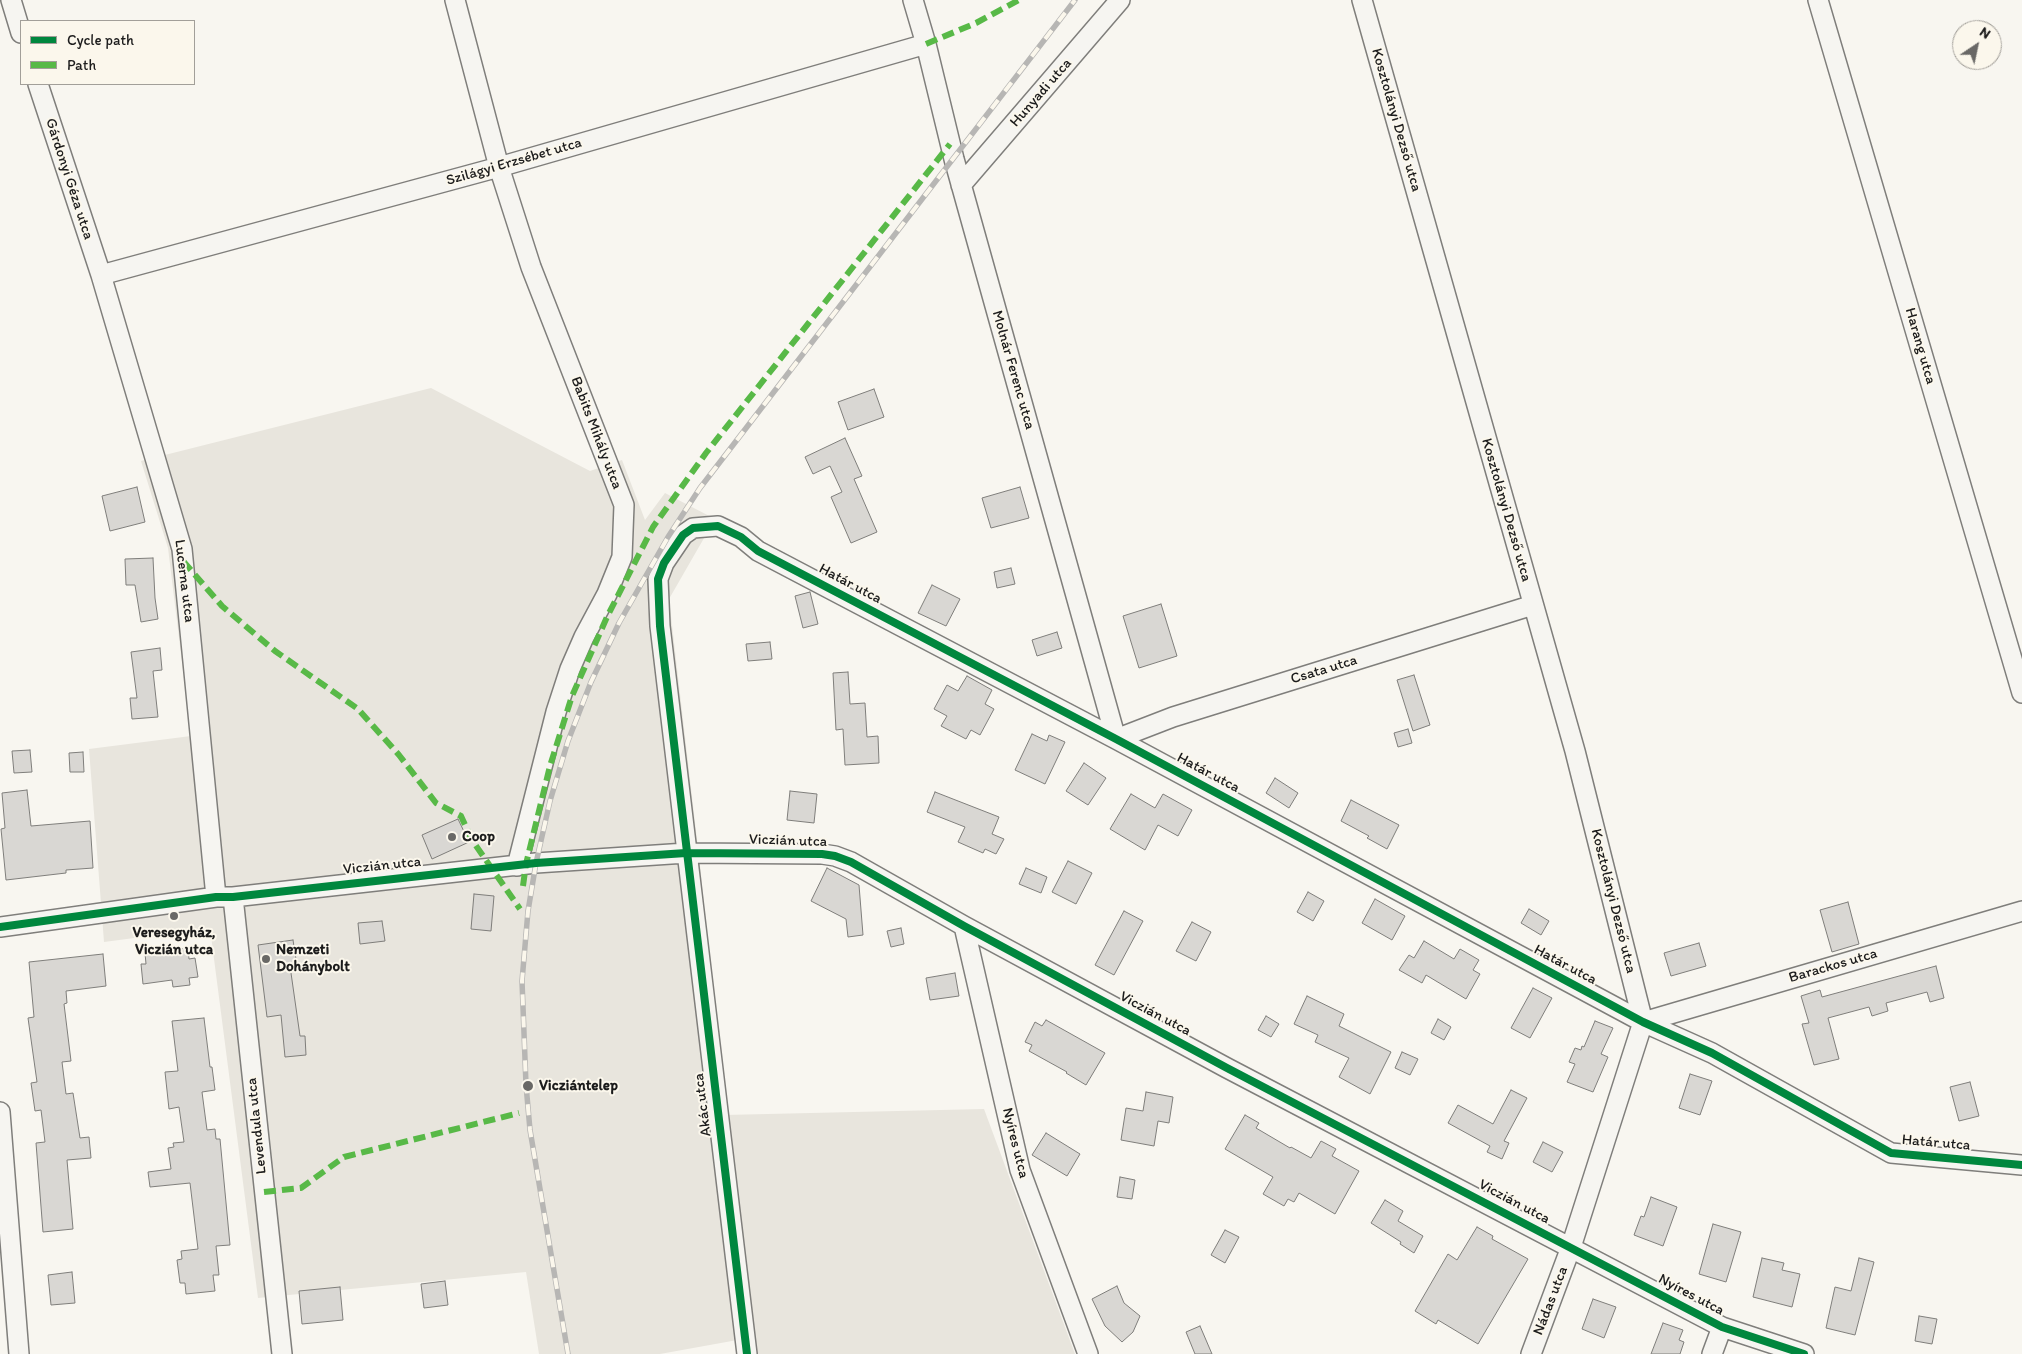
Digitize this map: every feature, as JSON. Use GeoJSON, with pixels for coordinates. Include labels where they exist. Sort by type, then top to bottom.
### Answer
{"type":"FeatureCollection","features":[{"type":"Feature","properties":{"kind":"street"},"geometry":{"type":"LineString","coordinates":[[10,0],[20,30]]}},
{"type":"Feature","properties":{"kind":"street","name":"Babits Mihály utca"},"geometry":{"type":"LineString","coordinates":[[455,0],[499,167],[531,267],[624,505],[622,557],[607,594],[584,637],[570,669],[516,866]]}},
{"type":"Feature","properties":{"kind":"street","name":"Molnár Ferenc utca"},"geometry":{"type":"LineString","coordinates":[[913,0],[926,44],[961,185],[1116,739]]}},
{"type":"Feature","properties":{"kind":"street","name":"Hunyadi utca"},"geometry":{"type":"LineString","coordinates":[[961,185],[1120,0]]}},
{"type":"Feature","properties":{"kind":"street","name":"Kosztolányi Dezső utca"},"geometry":{"type":"LineString","coordinates":[[1362,0],[1574,750],[1644,1022]]}},
{"type":"Feature","properties":{"kind":"street","name":"Harang utca"},"geometry":{"type":"LineString","coordinates":[[1818,0],[2022,693]]}},
{"type":"Feature","properties":{"kind":"street","name":"Szilágyi Erzsébet utca"},"geometry":{"type":"LineString","coordinates":[[101,275],[499,167],[926,44]]}},
{"type":"Feature","properties":{"kind":"street","name":"Gárdonyi Géza utca"},"geometry":{"type":"LineString","coordinates":[[38,85],[101,275]]}},
{"type":"Feature","properties":{"kind":"street","name":"Lucerna utca"},"geometry":{"type":"LineString","coordinates":[[101,275],[182,549],[225,897]]}},
{"type":"Feature","properties":{"kind":"street","name":"Határ utca"},"geometry":{"type":"LineString","coordinates":[[686,853],[660,626],[658,579],[664,563],[683,535],[693,528],[718,526],[741,537],[758,551],[1116,739],[1644,1022],[1712,1053],[1891,1153],[2022,1165]]}},
{"type":"Feature","properties":{"kind":"street","name":"Csata utca"},"geometry":{"type":"LineString","coordinates":[[1116,739],[1173,717],[1533,605]]}},
{"type":"Feature","properties":{"kind":"street","name":"Viczián utca"},"geometry":{"type":"LineString","coordinates":[[0,927],[225,897],[516,866],[686,853],[822,854],[834,856],[852,862],[964,926],[1227,1068],[1571,1247]]}},
{"type":"Feature","properties":{"kind":"street","name":"Akác utca"},"geometry":{"type":"LineString","coordinates":[[686,853],[747,1354]]}},
{"type":"Feature","properties":{"kind":"street","name":"Levendula utca"},"geometry":{"type":"LineString","coordinates":[[225,897],[282,1354]]}},
{"type":"Feature","properties":{"kind":"street","name":"Barackos utca"},"geometry":{"type":"LineString","coordinates":[[1644,1022],[2022,910]]}},
{"type":"Feature","properties":{"kind":"street","name":"Nyíres utca"},"geometry":{"type":"LineString","coordinates":[[964,926],[1020,1170],[1088,1354]]}},
{"type":"Feature","properties":{"kind":"street"},"geometry":{"type":"LineString","coordinates":[[1571,1247],[1644,1022]]}},
{"type":"Feature","properties":{"kind":"street"},"geometry":{"type":"LineString","coordinates":[[0,1112],[19,1354]]}},
{"type":"Feature","properties":{"kind":"street","name":"Nyíres utca"},"geometry":{"type":"LineString","coordinates":[[1571,1247],[1722,1327],[1804,1354]]}},
{"type":"Feature","properties":{"kind":"street","name":"Nádas utca"},"geometry":{"type":"LineString","coordinates":[[1531,1354],[1571,1247]]}},
{"type":"Feature","properties":{"kind":"street"},"geometry":{"type":"LineString","coordinates":[[1712,1354],[1722,1327]]}},
{"type":"Feature","properties":{"kind":"shaded area"},"geometry":{"type":"Polygon","coordinates":[[[431,388],[590,471],[622,460],[645,520],[665,493],[715,519],[669,599],[701,874],[724,1115],[984,1109],[1075,1354],[757,1354],[754,1337],[660,1354],[539,1354],[526,1272],[258,1298],[210,928],[104,942],[89,749],[191,736],[168,548],[141,461],[431,388]]]}},
{"type":"Feature","properties":{"kind":"building"},"geometry":{"type":"Polygon","coordinates":[[[874,389],[884,417],[848,430],[838,402],[874,389]]]}},
{"type":"Feature","properties":{"kind":"building"},"geometry":{"type":"Polygon","coordinates":[[[845,438],[862,476],[854,479],[877,532],[851,543],[831,497],[842,492],[830,466],[813,474],[805,457],[845,438]]]}},
{"type":"Feature","properties":{"kind":"building"},"geometry":{"type":"Polygon","coordinates":[[[137,487],[145,522],[110,531],[102,496],[137,487]]]}},
{"type":"Feature","properties":{"kind":"building"},"geometry":{"type":"Polygon","coordinates":[[[1020,487],[1029,518],[991,528],[982,498],[1020,487]]]}},
{"type":"Feature","properties":{"kind":"building"},"geometry":{"type":"Polygon","coordinates":[[[153,558],[158,619],[141,622],[135,585],[126,585],[125,559],[153,558]]]}},
{"type":"Feature","properties":{"kind":"building"},"geometry":{"type":"Polygon","coordinates":[[[1011,568],[1015,584],[997,588],[994,572],[1011,568]]]}},
{"type":"Feature","properties":{"kind":"building"},"geometry":{"type":"Polygon","coordinates":[[[932,585],[960,599],[946,626],[918,613],[932,585]]]}},
{"type":"Feature","properties":{"kind":"building"},"geometry":{"type":"Polygon","coordinates":[[[810,592],[818,624],[803,628],[795,596],[810,592]]]}},
{"type":"Feature","properties":{"kind":"building"},"geometry":{"type":"Polygon","coordinates":[[[1161,604],[1177,656],[1139,668],[1123,616],[1161,604]]]}},
{"type":"Feature","properties":{"kind":"building"},"geometry":{"type":"Polygon","coordinates":[[[1057,632],[1062,648],[1037,656],[1032,640],[1057,632]]]}},
{"type":"Feature","properties":{"kind":"building"},"geometry":{"type":"Polygon","coordinates":[[[770,642],[772,659],[748,661],[746,644],[770,642]]]}},
{"type":"Feature","properties":{"kind":"building"},"geometry":{"type":"Polygon","coordinates":[[[160,648],[162,670],[153,671],[158,717],[132,719],[130,698],[137,698],[131,652],[160,648]]]}},
{"type":"Feature","properties":{"kind":"building"},"geometry":{"type":"Polygon","coordinates":[[[848,672],[850,704],[865,703],[867,737],[878,736],[879,763],[845,765],[843,729],[836,730],[833,673],[848,672]]]}},
{"type":"Feature","properties":{"kind":"building"},"geometry":{"type":"Polygon","coordinates":[[[1414,675],[1430,725],[1413,731],[1397,680],[1414,675]]]}},
{"type":"Feature","properties":{"kind":"building"},"geometry":{"type":"Polygon","coordinates":[[[967,676],[992,690],[985,704],[994,709],[980,735],[971,730],[966,739],[941,726],[947,716],[934,709],[947,685],[958,691],[967,676]]]}},
{"type":"Feature","properties":{"kind":"building"},"geometry":{"type":"Polygon","coordinates":[[[1408,729],[1412,743],[1398,747],[1394,733],[1408,729]]]}},
{"type":"Feature","properties":{"kind":"building"},"geometry":{"type":"Polygon","coordinates":[[[1032,734],[1047,741],[1049,735],[1065,742],[1045,784],[1015,770],[1032,734]]]}},
{"type":"Feature","properties":{"kind":"building"},"geometry":{"type":"Polygon","coordinates":[[[30,750],[32,772],[14,773],[12,751],[30,750]]]}},
{"type":"Feature","properties":{"kind":"building"},"geometry":{"type":"Polygon","coordinates":[[[83,752],[84,772],[70,772],[69,753],[83,752]]]}},
{"type":"Feature","properties":{"kind":"building"},"geometry":{"type":"Polygon","coordinates":[[[1084,763],[1106,778],[1088,805],[1066,791],[1084,763]]]}},
{"type":"Feature","properties":{"kind":"building"},"geometry":{"type":"Polygon","coordinates":[[[1275,778],[1298,793],[1289,808],[1266,793],[1275,778]]]}},
{"type":"Feature","properties":{"kind":"building"},"geometry":{"type":"Polygon","coordinates":[[[27,790],[31,826],[90,821],[93,868],[66,870],[66,873],[6,880],[1,829],[5,828],[2,793],[27,790]]]}},
{"type":"Feature","properties":{"kind":"building"},"geometry":{"type":"Polygon","coordinates":[[[790,791],[817,794],[814,823],[787,820],[790,791]]]}},
{"type":"Feature","properties":{"kind":"building"},"geometry":{"type":"Polygon","coordinates":[[[935,792],[999,817],[992,834],[1004,839],[996,854],[985,849],[983,853],[958,842],[965,827],[927,812],[935,792]]]}},
{"type":"Feature","properties":{"kind":"building"},"geometry":{"type":"Polygon","coordinates":[[[1131,794],[1155,808],[1163,794],[1192,810],[1178,836],[1158,825],[1145,850],[1110,829],[1131,794]]]}},
{"type":"Feature","properties":{"kind":"building"},"geometry":{"type":"Polygon","coordinates":[[[1351,800],[1399,825],[1387,849],[1367,838],[1369,836],[1341,821],[1351,800]]]}},
{"type":"Feature","properties":{"kind":"building"},"geometry":{"type":"Polygon","coordinates":[[[458,819],[469,842],[432,859],[422,835],[458,819]]]}},
{"type":"Feature","properties":{"kind":"building"},"geometry":{"type":"Polygon","coordinates":[[[1068,861],[1092,873],[1076,904],[1052,892],[1068,861]]]}},
{"type":"Feature","properties":{"kind":"building"},"geometry":{"type":"Polygon","coordinates":[[[827,868],[859,885],[863,935],[848,937],[846,919],[811,901],[827,868]]]}},
{"type":"Feature","properties":{"kind":"building"},"geometry":{"type":"Polygon","coordinates":[[[1026,868],[1047,877],[1041,893],[1019,884],[1026,868]]]}},
{"type":"Feature","properties":{"kind":"building"},"geometry":{"type":"Polygon","coordinates":[[[1308,892],[1324,901],[1313,921],[1297,912],[1308,892]]]}},
{"type":"Feature","properties":{"kind":"building"},"geometry":{"type":"Polygon","coordinates":[[[474,894],[494,896],[491,931],[471,929],[474,894]]]}},
{"type":"Feature","properties":{"kind":"building"},"geometry":{"type":"Polygon","coordinates":[[[1375,899],[1405,916],[1392,940],[1362,923],[1375,899]]]}},
{"type":"Feature","properties":{"kind":"building"},"geometry":{"type":"Polygon","coordinates":[[[1848,902],[1859,944],[1832,952],[1820,910],[1848,902]]]}},
{"type":"Feature","properties":{"kind":"building"},"geometry":{"type":"Polygon","coordinates":[[[1529,909],[1549,921],[1541,935],[1521,923],[1529,909]]]}},
{"type":"Feature","properties":{"kind":"building"},"geometry":{"type":"Polygon","coordinates":[[[1124,911],[1143,921],[1114,975],[1095,965],[1124,911]]]}},
{"type":"Feature","properties":{"kind":"building"},"geometry":{"type":"Polygon","coordinates":[[[382,921],[385,941],[360,944],[358,923],[382,921]]]}},
{"type":"Feature","properties":{"kind":"building"},"geometry":{"type":"Polygon","coordinates":[[[1192,922],[1211,932],[1196,961],[1176,951],[1192,922]]]}},
{"type":"Feature","properties":{"kind":"building"},"geometry":{"type":"Polygon","coordinates":[[[901,928],[904,944],[891,947],[887,931],[901,928]]]}},
{"type":"Feature","properties":{"kind":"building"},"geometry":{"type":"Polygon","coordinates":[[[293,940],[297,966],[290,966],[300,1036],[305,1036],[306,1055],[285,1057],[281,1015],[267,1017],[258,945],[293,940]]]}},
{"type":"Feature","properties":{"kind":"building"},"geometry":{"type":"Polygon","coordinates":[[[1424,941],[1454,959],[1460,949],[1479,960],[1473,970],[1480,974],[1466,999],[1426,975],[1422,983],[1399,970],[1409,955],[1414,958],[1424,941]]]}},
{"type":"Feature","properties":{"kind":"building"},"geometry":{"type":"Polygon","coordinates":[[[1699,943],[1706,966],[1671,976],[1664,953],[1699,943]]]}},
{"type":"Feature","properties":{"kind":"building"},"geometry":{"type":"Polygon","coordinates":[[[188,948],[189,959],[195,958],[198,977],[189,978],[190,985],[173,987],[172,980],[143,984],[141,964],[146,964],[145,953],[188,948]]]}},
{"type":"Feature","properties":{"kind":"building"},"geometry":{"type":"Polygon","coordinates":[[[103,954],[106,986],[66,991],[67,1003],[64,1004],[71,1061],[62,1062],[66,1094],[73,1093],[80,1138],[89,1137],[91,1158],[67,1160],[73,1229],[43,1232],[36,1143],[45,1142],[41,1110],[35,1111],[31,1083],[37,1082],[28,1018],[34,1017],[29,962],[103,954]]]}},
{"type":"Feature","properties":{"kind":"building"},"geometry":{"type":"Polygon","coordinates":[[[1936,966],[1944,998],[1930,1002],[1927,992],[1886,1003],[1888,1011],[1872,1016],[1869,1007],[1828,1018],[1839,1059],[1814,1065],[1802,1024],[1809,1023],[1801,996],[1820,990],[1822,997],[1936,966]]]}},
{"type":"Feature","properties":{"kind":"building"},"geometry":{"type":"Polygon","coordinates":[[[955,973],[959,996],[930,1000],[926,978],[955,973]]]}},
{"type":"Feature","properties":{"kind":"building"},"geometry":{"type":"Polygon","coordinates":[[[1533,988],[1552,998],[1530,1038],[1511,1028],[1533,988]]]}},
{"type":"Feature","properties":{"kind":"building"},"geometry":{"type":"Polygon","coordinates":[[[1307,996],[1344,1014],[1339,1026],[1391,1052],[1370,1094],[1339,1077],[1349,1058],[1315,1042],[1318,1035],[1294,1024],[1307,996]]]}},
{"type":"Feature","properties":{"kind":"building"},"geometry":{"type":"Polygon","coordinates":[[[1266,1016],[1279,1024],[1271,1037],[1258,1030],[1266,1016]]]}},
{"type":"Feature","properties":{"kind":"building"},"geometry":{"type":"Polygon","coordinates":[[[204,1018],[215,1090],[202,1092],[207,1130],[215,1129],[216,1139],[220,1139],[230,1245],[216,1246],[219,1275],[213,1275],[215,1291],[186,1294],[185,1283],[180,1283],[177,1260],[182,1259],[181,1251],[198,1249],[190,1183],[150,1187],[148,1172],[171,1169],[168,1148],[174,1147],[173,1143],[184,1142],[179,1107],[169,1109],[165,1072],[178,1071],[172,1021],[204,1018]]]}},
{"type":"Feature","properties":{"kind":"building"},"geometry":{"type":"Polygon","coordinates":[[[1438,1019],[1451,1027],[1444,1040],[1431,1033],[1438,1019]]]}},
{"type":"Feature","properties":{"kind":"building"},"geometry":{"type":"Polygon","coordinates":[[[1046,1020],[1105,1053],[1086,1085],[1029,1051],[1032,1045],[1025,1042],[1035,1022],[1042,1026],[1046,1020]]]}},
{"type":"Feature","properties":{"kind":"building"},"geometry":{"type":"Polygon","coordinates":[[[1595,1021],[1613,1028],[1601,1054],[1608,1057],[1593,1092],[1567,1082],[1575,1064],[1569,1062],[1575,1048],[1581,1050],[1582,1046],[1584,1047],[1595,1021]]]}},
{"type":"Feature","properties":{"kind":"building"},"geometry":{"type":"Polygon","coordinates":[[[1402,1052],[1418,1059],[1410,1075],[1395,1068],[1402,1052]]]}},
{"type":"Feature","properties":{"kind":"building"},"geometry":{"type":"Polygon","coordinates":[[[1690,1074],[1712,1081],[1700,1115],[1679,1108],[1690,1074]]]}},
{"type":"Feature","properties":{"kind":"building"},"geometry":{"type":"Polygon","coordinates":[[[1970,1082],[1979,1116],[1959,1121],[1950,1087],[1970,1082]]]}},
{"type":"Feature","properties":{"kind":"building"},"geometry":{"type":"Polygon","coordinates":[[[1511,1090],[1527,1098],[1504,1141],[1509,1143],[1502,1159],[1487,1152],[1490,1146],[1448,1123],[1458,1105],[1493,1124],[1511,1090]]]}},
{"type":"Feature","properties":{"kind":"building"},"geometry":{"type":"Polygon","coordinates":[[[1146,1092],[1173,1097],[1169,1123],[1158,1121],[1154,1146],[1121,1140],[1126,1108],[1143,1111],[1146,1092]]]}},
{"type":"Feature","properties":{"kind":"building"},"geometry":{"type":"Polygon","coordinates":[[[1245,1115],[1259,1123],[1256,1128],[1311,1158],[1321,1141],[1336,1149],[1332,1156],[1359,1171],[1335,1214],[1299,1193],[1294,1202],[1288,1199],[1284,1206],[1263,1194],[1273,1177],[1225,1149],[1245,1115]]]}},
{"type":"Feature","properties":{"kind":"building"},"geometry":{"type":"Polygon","coordinates":[[[1046,1133],[1080,1154],[1067,1176],[1032,1155],[1046,1133]]]}},
{"type":"Feature","properties":{"kind":"building"},"geometry":{"type":"Polygon","coordinates":[[[1543,1142],[1563,1152],[1552,1172],[1533,1162],[1543,1142]]]}},
{"type":"Feature","properties":{"kind":"building"},"geometry":{"type":"Polygon","coordinates":[[[1120,1177],[1135,1180],[1132,1199],[1117,1197],[1120,1177]]]}},
{"type":"Feature","properties":{"kind":"building"},"geometry":{"type":"Polygon","coordinates":[[[1651,1197],[1677,1207],[1663,1246],[1634,1235],[1641,1216],[1644,1217],[1651,1197]]]}},
{"type":"Feature","properties":{"kind":"building"},"geometry":{"type":"Polygon","coordinates":[[[1385,1200],[1403,1211],[1398,1221],[1423,1236],[1414,1253],[1400,1244],[1401,1242],[1371,1223],[1385,1200]]]}},
{"type":"Feature","properties":{"kind":"building"},"geometry":{"type":"Polygon","coordinates":[[[1713,1224],[1741,1232],[1726,1282],[1699,1274],[1713,1224]]]}},
{"type":"Feature","properties":{"kind":"building"},"geometry":{"type":"Polygon","coordinates":[[[1477,1227],[1493,1236],[1492,1239],[1528,1259],[1478,1344],[1438,1320],[1436,1324],[1415,1311],[1448,1254],[1457,1260],[1477,1227]]]}},
{"type":"Feature","properties":{"kind":"building"},"geometry":{"type":"Polygon","coordinates":[[[1225,1230],[1239,1237],[1225,1263],[1211,1255],[1225,1230]]]}},
{"type":"Feature","properties":{"kind":"building"},"geometry":{"type":"Polygon","coordinates":[[[1762,1258],[1784,1263],[1782,1270],[1800,1274],[1792,1307],[1753,1297],[1762,1258]]]}},
{"type":"Feature","properties":{"kind":"building"},"geometry":{"type":"Polygon","coordinates":[[[1859,1258],[1874,1262],[1855,1335],[1826,1328],[1835,1287],[1851,1291],[1859,1258]]]}},
{"type":"Feature","properties":{"kind":"building"},"geometry":{"type":"Polygon","coordinates":[[[72,1272],[75,1303],[51,1305],[48,1275],[72,1272]]]}},
{"type":"Feature","properties":{"kind":"building"},"geometry":{"type":"Polygon","coordinates":[[[445,1281],[448,1305],[424,1308],[421,1284],[445,1281]]]}},
{"type":"Feature","properties":{"kind":"building"},"geometry":{"type":"Polygon","coordinates":[[[1117,1286],[1124,1303],[1140,1316],[1133,1332],[1122,1342],[1105,1326],[1092,1299],[1117,1286]]]}},
{"type":"Feature","properties":{"kind":"building"},"geometry":{"type":"Polygon","coordinates":[[[340,1287],[343,1320],[302,1324],[299,1291],[340,1287]]]}},
{"type":"Feature","properties":{"kind":"building"},"geometry":{"type":"Polygon","coordinates":[[[1593,1299],[1616,1307],[1604,1338],[1582,1329],[1593,1299]]]}},
{"type":"Feature","properties":{"kind":"building"},"geometry":{"type":"Polygon","coordinates":[[[1919,1316],[1937,1319],[1932,1344],[1915,1341],[1919,1316]]]}},
{"type":"Feature","properties":{"kind":"building"},"geometry":{"type":"Polygon","coordinates":[[[1663,1323],[1683,1330],[1679,1340],[1684,1342],[1680,1354],[1651,1354],[1663,1323]]]}},
{"type":"Feature","properties":{"kind":"building"},"geometry":{"type":"Polygon","coordinates":[[[1200,1326],[1212,1354],[1195,1354],[1186,1332],[1200,1326]]]}},
{"type":"Feature","properties":{"kind":"railway"},"geometry":{"type":"LineString","coordinates":[[568,1354],[530,1130],[526,1085],[522,981],[528,911],[536,863],[550,801],[568,741],[591,682],[619,623],[668,537],[700,488],[1075,0]]}},
{"type":"Feature","properties":{"kind":"marked path"},"geometry":{"type":"LineString","coordinates":[[926,44],[976,23],[1019,0]]}},
{"type":"Feature","properties":{"kind":"marked path"},"geometry":{"type":"LineString","coordinates":[[523,886],[526,864],[550,766],[572,696],[607,617],[653,527],[706,453],[950,144]]}},
{"type":"Feature","properties":{"kind":"marked path"},"geometry":{"type":"LineString","coordinates":[[183,561],[222,606],[275,651],[358,709],[399,755],[436,803],[461,816],[472,840],[520,909]]}},
{"type":"Feature","properties":{"kind":"marked path"},"geometry":{"type":"LineString","coordinates":[[264,1192],[301,1188],[344,1157],[519,1113]]}},
{"type":"Feature","properties":{"kind":"cycle path"},"geometry":{"type":"LineString","coordinates":[[747,1354],[660,626],[658,579],[664,563],[683,535],[693,528],[718,526],[741,537],[758,551],[1116,739],[1643,1022],[1712,1053],[1891,1153],[2022,1165]]}},
{"type":"Feature","properties":{"kind":"cycle path"},"geometry":{"type":"LineString","coordinates":[[0,927],[216,897],[233,897],[536,863],[686,853],[822,854],[835,856],[851,862],[964,926],[1227,1068],[1722,1327],[1804,1354]]}},
{"type":"Feature","properties":{"kind":"place","name":"Coop"},"geometry":{"type":"Point","coordinates":[452,837]}},
{"type":"Feature","properties":{"kind":"place","name":"Veresegyház, Viczián utca"},"geometry":{"type":"Point","coordinates":[174,916]}},
{"type":"Feature","properties":{"kind":"place","name":"Nemzeti Dohánybolt"},"geometry":{"type":"Point","coordinates":[266,959]}},
{"type":"Feature","properties":{"kind":"place","name":"Vicziántelep"},"geometry":{"type":"Point","coordinates":[528,1086]}}]}
